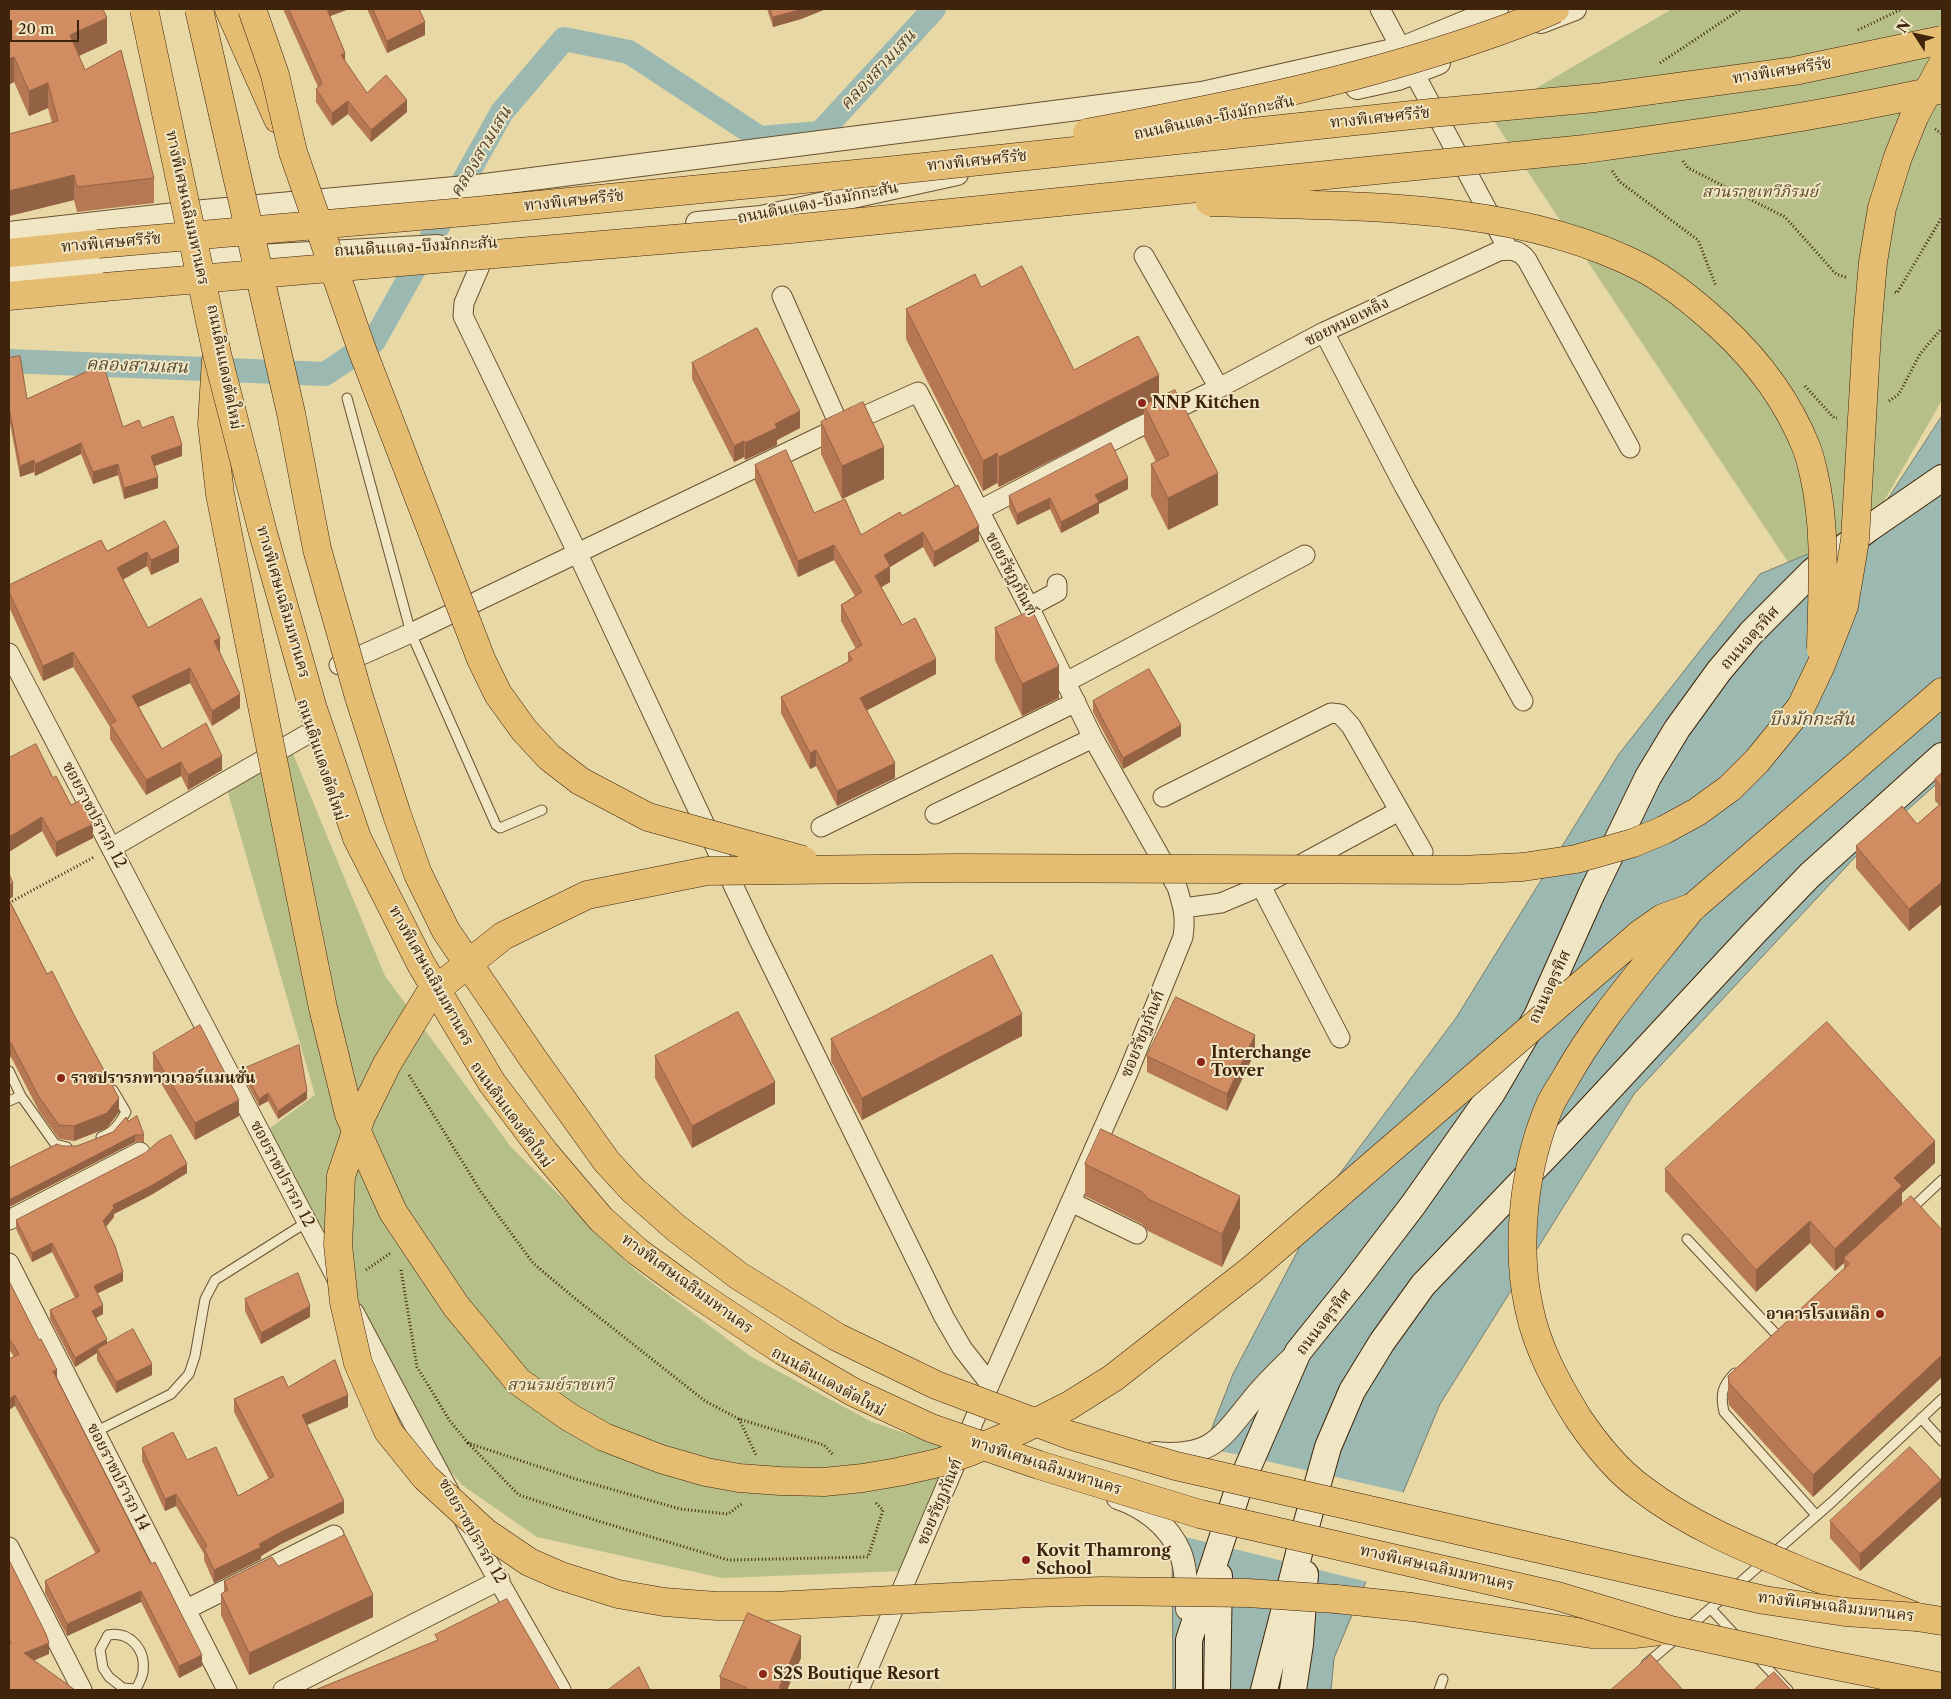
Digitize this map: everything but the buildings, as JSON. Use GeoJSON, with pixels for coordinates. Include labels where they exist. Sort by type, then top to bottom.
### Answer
{"type":"FeatureCollection","features":[{"type":"Feature","properties":{"kind":"highway","name":"ทางพิเศษเฉลิมมหานคร"},"geometry":{"type":"LineString","coordinates":[[146,9],[221,357],[263,533],[313,709],[357,838],[421,964],[492,1083],[544,1153],[595,1211],[638,1252],[783,1352],[853,1392],[931,1428],[1039,1465],[1200,1514],[1557,1596],[1670,1630],[1812,1662],[1942,1687]]}},
{"type":"Feature","properties":{"kind":"highway","name":"ทางพิเศษเฉลิมมหานคร"},"geometry":{"type":"LineString","coordinates":[[199,9],[291,413],[317,550],[357,689],[418,874],[446,931],[534,1060],[607,1162],[633,1190],[676,1228],[739,1276],[838,1337],[936,1385],[1070,1435],[1176,1466],[1764,1600],[1845,1612],[1930,1619]]}},
{"type":"Feature","properties":{"kind":"highway"},"geometry":{"type":"LineString","coordinates":[[229,9],[293,152],[361,347],[481,659],[498,694],[524,730],[549,757],[580,781],[648,817],[834,868]]}},
{"type":"Feature","properties":{"kind":"highway"},"geometry":{"type":"LineString","coordinates":[[252,9],[275,75],[293,152]]}},
{"type":"Feature","properties":{"kind":"highway"},"geometry":{"type":"LineString","coordinates":[[896,170],[1301,90],[1386,67],[1470,41],[1555,9]]}},
{"type":"Feature","properties":{"kind":"highway","name":"ทางพิเศษศรีรัช"},"geometry":{"type":"LineString","coordinates":[[9,252],[486,210],[896,170],[1421,114],[1595,98],[1794,71],[1942,40]]}},
{"type":"Feature","properties":{"kind":"highway"},"geometry":{"type":"LineString","coordinates":[[1670,1630],[1634,1634],[1591,1634],[1412,1607],[1336,1599],[1248,1593],[1146,1591],[1033,1593],[773,1606],[717,1606],[664,1602],[618,1594],[561,1576],[529,1562],[484,1532],[425,1477],[388,1431],[358,1363],[344,1302],[338,1245],[341,1176],[361,1117],[386,1064],[429,995],[503,936],[587,895],[707,871],[834,868],[1460,870],[1523,867],[1576,859],[1633,843],[1664,830],[1697,812],[1730,788],[1757,761],[1801,707],[1821,665],[1844,606],[1856,540],[1867,332],[1873,262],[1882,208],[1898,157],[1914,117],[1942,65]]}},
{"type":"Feature","properties":{"kind":"highway"},"geometry":{"type":"LineString","coordinates":[[9,296],[692,238],[1112,198],[1605,146],[1749,126],[1942,89]]}},
{"type":"Feature","properties":{"kind":"highway"},"geometry":{"type":"LineString","coordinates":[[1112,198],[1414,210],[1493,219],[1601,249],[1642,267],[1677,289],[1741,345],[1768,376],[1788,409],[1808,450],[1819,497],[1822,558],[1821,665]]}},
{"type":"Feature","properties":{"kind":"highway"},"geometry":{"type":"LineString","coordinates":[[221,357],[212,424],[220,494],[323,1008],[349,1114],[393,1212],[456,1306],[518,1381],[569,1417],[604,1437],[631,1448],[706,1472],[739,1478],[824,1482],[872,1477],[938,1463],[972,1451],[1020,1430],[1070,1405],[1160,1343],[1258,1264],[1640,934],[1664,918],[1693,906]]}},
{"type":"Feature","properties":{"kind":"highway"},"geometry":{"type":"LineString","coordinates":[[1930,1619],[1729,1541],[1681,1516],[1640,1488],[1617,1466],[1588,1432],[1564,1396],[1545,1358],[1529,1308],[1522,1254],[1525,1199],[1536,1147],[1550,1105],[1578,1055],[1614,1006],[1693,906],[1942,692]]}},
{"type":"Feature","properties":{"kind":"main road","name":"ถนนจตุรทิศ"},"geometry":{"type":"LineString","coordinates":[[1189,1690],[1189,1640],[1238,1490],[1298,1352],[1355,1282],[1413,1205],[1492,1093],[1537,1016],[1592,894],[1648,777],[1677,729],[1719,671],[1750,633],[1813,571],[1868,528],[1942,478]]}},
{"type":"Feature","properties":{"kind":"main road"},"geometry":{"type":"LineString","coordinates":[[1264,1690],[1328,1447],[1352,1391],[1382,1342],[1423,1285],[1810,875],[1942,756]]}},
{"type":"Feature","properties":{"kind":"main road"},"geometry":{"type":"LineString","coordinates":[[1292,1690],[1300,1644],[1304,1604],[1306,1526]]}},
{"type":"Feature","properties":{"kind":"main road","name":"ถนนจตุรทิศ"},"geometry":{"type":"LineString","coordinates":[[1217,1690],[1219,1548]]}},
{"type":"Feature","properties":{"kind":"street","name":"ถนนดินแดงตัดใหม่"},"geometry":{"type":"LineString","coordinates":[[146,9],[180,135],[257,549],[324,778],[348,842],[380,910],[415,973],[490,1092],[560,1181],[611,1237],[689,1296],[791,1364],[877,1411],[964,1447],[1126,1500],[1166,1527],[1180,1552],[1186,1576],[1189,1640]]}},
{"type":"Feature","properties":{"kind":"street"},"geometry":{"type":"LineString","coordinates":[[194,9],[227,123],[302,524],[339,665],[370,766],[415,887],[448,950],[526,1065],[626,1173],[707,1240],[758,1275],[845,1329],[931,1373],[987,1390],[1079,1432],[1148,1452],[1187,1454],[1205,1448],[1220,1439],[1254,1398],[1298,1352]]}},
{"type":"Feature","properties":{"kind":"street"},"geometry":{"type":"LineString","coordinates":[[1380,9],[1405,47],[1510,241],[1511,245],[1508,249],[1519,252],[1528,260],[1630,448]]}},
{"type":"Feature","properties":{"kind":"street","name":"ถนนดินแดง-บึงมักกะสัน"},"geometry":{"type":"LineString","coordinates":[[9,233],[242,207],[477,186],[1202,93],[1405,47],[1497,9]]}},
{"type":"Feature","properties":{"kind":"street","name":"ถนนดินแดง-บึงมักกะสัน"},"geometry":{"type":"LineString","coordinates":[[9,275],[203,259],[489,243],[761,217],[1388,81],[1418,72],[1574,9]]}},
{"type":"Feature","properties":{"kind":"street"},"geometry":{"type":"LineString","coordinates":[[489,243],[464,303],[463,316],[577,552],[758,938],[944,1317],[987,1390]]}},
{"type":"Feature","properties":{"kind":"street","name":"ซอยหมอเหล็ง"},"geometry":{"type":"LineString","coordinates":[[978,511],[1324,332],[1499,251],[1508,249]]}},
{"type":"Feature","properties":{"kind":"street"},"geometry":{"type":"LineString","coordinates":[[1144,256],[1219,388]]}},
{"type":"Feature","properties":{"kind":"street"},"geometry":{"type":"LineString","coordinates":[[339,665],[411,633],[840,427],[782,296]]}},
{"type":"Feature","properties":{"kind":"street"},"geometry":{"type":"LineString","coordinates":[[1324,332],[1404,486],[1523,700]]}},
{"type":"Feature","properties":{"kind":"street","name":"ซอยรัชฎภัณฑ์"},"geometry":{"type":"LineString","coordinates":[[840,427],[918,392],[1029,607],[1093,738],[1177,887],[1185,921],[1183,938],[1127,1075],[987,1390],[859,1690]]}},
{"type":"Feature","properties":{"kind":"street"},"geometry":{"type":"LineString","coordinates":[[1066,682],[1305,555]]}},
{"type":"Feature","properties":{"kind":"street"},"geometry":{"type":"LineString","coordinates":[[1029,607],[1057,592],[1057,584]]}},
{"type":"Feature","properties":{"kind":"street","name":"ซอยราชปรารภ 12"},"geometry":{"type":"LineString","coordinates":[[9,654],[462,1517],[500,1580],[561,1690]]}},
{"type":"Feature","properties":{"kind":"street"},"geometry":{"type":"LineString","coordinates":[[821,827],[1076,702]]}},
{"type":"Feature","properties":{"kind":"street"},"geometry":{"type":"LineString","coordinates":[[1163,797],[1332,713],[1340,714],[1351,726],[1423,852]]}},
{"type":"Feature","properties":{"kind":"street"},"geometry":{"type":"LineString","coordinates":[[111,848],[311,732]]}},
{"type":"Feature","properties":{"kind":"street"},"geometry":{"type":"LineString","coordinates":[[935,814],[1093,738]]}},
{"type":"Feature","properties":{"kind":"street"},"geometry":{"type":"LineString","coordinates":[[1183,908],[1221,903],[1261,886],[1399,811]]}},
{"type":"Feature","properties":{"kind":"street"},"geometry":{"type":"LineString","coordinates":[[1261,886],[1340,1038]]}},
{"type":"Feature","properties":{"kind":"street"},"geometry":{"type":"LineString","coordinates":[[9,1220],[140,1152]]}},
{"type":"Feature","properties":{"kind":"street"},"geometry":{"type":"LineString","coordinates":[[1071,1202],[1137,1234]]}},
{"type":"Feature","properties":{"kind":"street","name":"ซอยราชปรารภ 14"},"geometry":{"type":"LineString","coordinates":[[9,1263],[227,1690]]}},
{"type":"Feature","properties":{"kind":"street"},"geometry":{"type":"LineString","coordinates":[[185,1610],[334,1535]]}},
{"type":"Feature","properties":{"kind":"street"},"geometry":{"type":"LineString","coordinates":[[9,1547],[82,1690]]}},
{"type":"Feature","properties":{"kind":"street"},"geometry":{"type":"LineString","coordinates":[[283,1690],[500,1580]]}},
{"type":"Feature","properties":{"kind":"lane"},"geometry":{"type":"LineString","coordinates":[[347,398],[411,633],[496,825],[500,828],[542,810]]}},
{"type":"Feature","properties":{"kind":"lane"},"geometry":{"type":"LineString","coordinates":[[9,1071],[21,1096],[55,1144],[75,1147]]}},
{"type":"Feature","properties":{"kind":"lane"},"geometry":{"type":"LineString","coordinates":[[93,1140],[111,1133],[126,1112],[107,1078]]}},
{"type":"Feature","properties":{"kind":"lane"},"geometry":{"type":"LineString","coordinates":[[9,1101],[21,1096]]}},
{"type":"Feature","properties":{"kind":"lane"},"geometry":{"type":"LineString","coordinates":[[1899,1221],[1942,1180]]}},
{"type":"Feature","properties":{"kind":"lane"},"geometry":{"type":"LineString","coordinates":[[95,1432],[171,1394],[189,1374],[195,1356],[205,1299],[215,1280],[307,1222]]}},
{"type":"Feature","properties":{"kind":"lane"},"geometry":{"type":"LineString","coordinates":[[1687,1239],[1773,1336],[1783,1327]]}},
{"type":"Feature","properties":{"kind":"lane"},"geometry":{"type":"LineString","coordinates":[[1745,1363],[1724,1386],[1721,1399],[1724,1412],[1816,1515]]}},
{"type":"Feature","properties":{"kind":"lane"},"geometry":{"type":"LineString","coordinates":[[1637,1671],[1711,1609],[1942,1400]]}},
{"type":"Feature","properties":{"kind":"lane"},"geometry":{"type":"LineString","coordinates":[[1921,1418],[1942,1440]]}},
{"type":"Feature","properties":{"kind":"lane"},"geometry":{"type":"LineString","coordinates":[[1711,1609],[1788,1690]]}},
{"type":"Feature","properties":{"kind":"lane"},"geometry":{"type":"LineString","coordinates":[[108,1635],[126,1635],[139,1650],[143,1659],[143,1670],[136,1690],[123,1688],[103,1668],[100,1650],[108,1635]]}},
{"type":"Feature","properties":{"kind":"lane"},"geometry":{"type":"LineString","coordinates":[[1439,1690],[1442,1679]]}},
{"type":"Feature","properties":{"kind":"path"},"geometry":{"type":"LineString","coordinates":[[1658,64],[1741,9]]}},
{"type":"Feature","properties":{"kind":"path"},"geometry":{"type":"LineString","coordinates":[[1850,34],[1902,9]]}},
{"type":"Feature","properties":{"kind":"path"},"geometry":{"type":"LineString","coordinates":[[1682,160],[1688,168],[1785,217],[1836,274],[1854,280]]}},
{"type":"Feature","properties":{"kind":"path"},"geometry":{"type":"LineString","coordinates":[[1609,167],[1620,182],[1698,240],[1714,284],[1719,290]]}},
{"type":"Feature","properties":{"kind":"path"},"geometry":{"type":"LineString","coordinates":[[1888,290],[1897,293],[1942,217]]}},
{"type":"Feature","properties":{"kind":"path"},"geometry":{"type":"LineString","coordinates":[[1885,404],[1899,394],[1920,354],[1942,328]]}},
{"type":"Feature","properties":{"kind":"path"},"geometry":{"type":"LineString","coordinates":[[1802,382],[1834,418],[1843,417]]}},
{"type":"Feature","properties":{"kind":"path"},"geometry":{"type":"LineString","coordinates":[[9,903],[111,848]]}},
{"type":"Feature","properties":{"kind":"path"},"geometry":{"type":"LineString","coordinates":[[401,1079],[409,1074],[481,1192],[533,1263],[705,1401],[739,1419],[824,1445],[837,1460]]}},
{"type":"Feature","properties":{"kind":"path"},"geometry":{"type":"LineString","coordinates":[[341,1287],[396,1249],[398,1252]]}},
{"type":"Feature","properties":{"kind":"path"},"geometry":{"type":"LineString","coordinates":[[399,1262],[417,1367],[450,1421],[468,1443],[519,1495],[728,1560],[868,1557],[883,1510],[870,1496]]}},
{"type":"Feature","properties":{"kind":"green space","name":"สวนราชเทวีภิรมย์"},"geometry":{"type":"Polygon","coordinates":[[[1672,9],[1942,9],[1942,400],[1868,529],[1788,562],[1490,115],[1672,9]]]}},
{"type":"Feature","properties":{"kind":"green space","name":"สวนรมย์ราชเทวี"},"geometry":{"type":"Polygon","coordinates":[[[289,744],[385,976],[511,1147],[634,1269],[750,1356],[872,1422],[954,1450],[902,1571],[722,1578],[537,1537],[462,1485],[382,1392],[270,1128],[315,1095],[227,789],[289,744]]]}},
{"type":"Feature","properties":{"kind":"water","name":"บึงมักกะสัน"},"geometry":{"type":"Polygon","coordinates":[[[1942,416],[1942,779],[1858,854],[1634,1094],[1440,1404],[1334,1658],[1331,1690],[1173,1690],[1172,1530],[1233,1374],[1335,1180],[1456,1018],[1619,754],[1760,574],[1868,529],[1942,416]]]}},
{"type":"Feature","properties":{"kind":"pier"},"geometry":{"type":"Polygon","coordinates":[[[1201,1448],[1406,1493],[1368,1582],[1169,1533],[1201,1448]]]}},
{"type":"Feature","properties":{"kind":"waterway","name":"คลองสามเสน"},"geometry":{"type":"LineString","coordinates":[[9,361],[325,374],[374,341],[502,112],[564,39],[629,52],[760,138],[820,133],[934,9]]}},
{"type":"Feature","properties":{"kind":"place","name":"NNP Kitchen"},"geometry":{"type":"Point","coordinates":[1142,403]}},
{"type":"Feature","properties":{"kind":"place","name":"Interchange Tower"},"geometry":{"type":"Point","coordinates":[1201,1062]}},
{"type":"Feature","properties":{"kind":"place","name":"ราชปรารภทาวเวอร์แมนชั่น"},"geometry":{"type":"Point","coordinates":[61,1078]}},
{"type":"Feature","properties":{"kind":"place","name":"อาคารโรงเหล็ก"},"geometry":{"type":"Point","coordinates":[1880,1314]}},
{"type":"Feature","properties":{"kind":"place","name":"Kovit Thamrong School"},"geometry":{"type":"Point","coordinates":[1026,1560]}},
{"type":"Feature","properties":{"kind":"place","name":"S2S Boutique Resort"},"geometry":{"type":"Point","coordinates":[763,1674]}}]}
